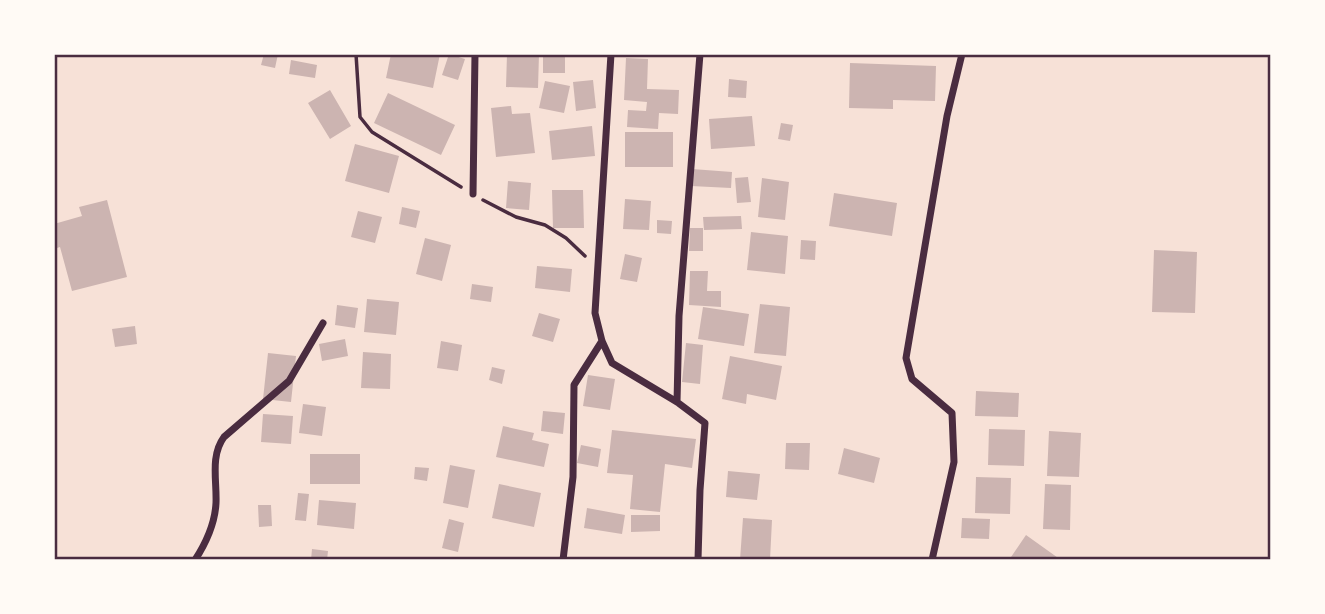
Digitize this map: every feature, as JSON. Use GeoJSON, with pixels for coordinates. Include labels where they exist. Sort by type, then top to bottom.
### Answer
{"type":"FeatureCollection","features":[{"type":"Feature","properties":{"kind":"street"},"geometry":{"type":"LineString","coordinates":[[473,194],[475,54]]}},
{"type":"Feature","properties":{"kind":"street"},"geometry":{"type":"LineString","coordinates":[[611,54],[595,313],[602,341],[612,363],[677,402],[705,424],[698,560]]}},
{"type":"Feature","properties":{"kind":"street"},"geometry":{"type":"LineString","coordinates":[[677,402],[680,289],[700,54]]}},
{"type":"Feature","properties":{"kind":"street"},"geometry":{"type":"LineString","coordinates":[[932,560],[954,462],[952,413],[912,379],[906,358],[947,116],[962,54]]}},
{"type":"Feature","properties":{"kind":"street"},"geometry":{"type":"LineString","coordinates":[[195,560],[209,534],[216,505],[216,454],[219,445],[224,437],[289,381],[323,323]]}},
{"type":"Feature","properties":{"kind":"street"},"geometry":{"type":"LineString","coordinates":[[563,560],[573,477],[575,384],[602,341]]}},
{"type":"Feature","properties":{"kind":"path"},"geometry":{"type":"LineString","coordinates":[[356,54],[360,117],[372,132],[473,194],[516,217],[545,225],[566,238],[598,269]]}},
{"type":"Feature","properties":{"kind":"building"},"geometry":{"type":"Polygon","coordinates":[[[264,54],[278,54],[275,68],[261,65],[264,54]]]}},
{"type":"Feature","properties":{"kind":"building"},"geometry":{"type":"Polygon","coordinates":[[[391,54],[440,54],[433,88],[386,78],[391,54]]]}},
{"type":"Feature","properties":{"kind":"building"},"geometry":{"type":"Polygon","coordinates":[[[449,54],[465,59],[458,80],[442,75],[449,54]]]}},
{"type":"Feature","properties":{"kind":"building"},"geometry":{"type":"Polygon","coordinates":[[[507,54],[539,54],[538,88],[506,87],[507,54]]]}},
{"type":"Feature","properties":{"kind":"building"},"geometry":{"type":"Polygon","coordinates":[[[543,54],[565,54],[565,73],[543,73],[543,54]]]}},
{"type":"Feature","properties":{"kind":"building"},"geometry":{"type":"Polygon","coordinates":[[[626,58],[648,59],[647,89],[679,90],[678,114],[659,113],[658,129],[627,127],[628,110],[646,111],[647,102],[624,100],[626,58]]]}},
{"type":"Feature","properties":{"kind":"building"},"geometry":{"type":"Polygon","coordinates":[[[291,60],[317,65],[315,78],[289,74],[291,60]]]}},
{"type":"Feature","properties":{"kind":"building"},"geometry":{"type":"Polygon","coordinates":[[[850,63],[936,66],[935,101],[893,100],[893,109],[849,108],[850,63]]]}},
{"type":"Feature","properties":{"kind":"building"},"geometry":{"type":"Polygon","coordinates":[[[729,79],[747,81],[746,98],[728,97],[729,79]]]}},
{"type":"Feature","properties":{"kind":"building"},"geometry":{"type":"Polygon","coordinates":[[[593,80],[596,108],[576,111],[573,82],[593,80]]]}},
{"type":"Feature","properties":{"kind":"building"},"geometry":{"type":"Polygon","coordinates":[[[545,81],[570,86],[564,113],[539,108],[545,81]]]}},
{"type":"Feature","properties":{"kind":"building"},"geometry":{"type":"Polygon","coordinates":[[[330,90],[351,126],[330,139],[308,103],[330,90]]]}},
{"type":"Feature","properties":{"kind":"building"},"geometry":{"type":"Polygon","coordinates":[[[388,93],[455,125],[441,155],[374,123],[388,93]]]}},
{"type":"Feature","properties":{"kind":"building"},"geometry":{"type":"Polygon","coordinates":[[[511,106],[512,114],[530,113],[535,153],[496,157],[491,108],[511,106]]]}},
{"type":"Feature","properties":{"kind":"building"},"geometry":{"type":"Polygon","coordinates":[[[752,116],[755,146],[711,149],[709,119],[752,116]]]}},
{"type":"Feature","properties":{"kind":"building"},"geometry":{"type":"Polygon","coordinates":[[[781,123],[793,125],[790,141],[778,139],[781,123]]]}},
{"type":"Feature","properties":{"kind":"building"},"geometry":{"type":"Polygon","coordinates":[[[592,126],[595,156],[552,160],[549,131],[592,126]]]}},
{"type":"Feature","properties":{"kind":"building"},"geometry":{"type":"Polygon","coordinates":[[[625,132],[673,132],[673,167],[625,167],[625,132]]]}},
{"type":"Feature","properties":{"kind":"building"},"geometry":{"type":"Polygon","coordinates":[[[355,144],[399,156],[389,193],[345,181],[355,144]]]}},
{"type":"Feature","properties":{"kind":"building"},"geometry":{"type":"Polygon","coordinates":[[[692,169],[732,172],[731,188],[691,186],[692,169]]]}},
{"type":"Feature","properties":{"kind":"building"},"geometry":{"type":"Polygon","coordinates":[[[748,177],[751,202],[737,203],[735,178],[748,177]]]}},
{"type":"Feature","properties":{"kind":"building"},"geometry":{"type":"Polygon","coordinates":[[[762,178],[789,182],[785,220],[758,217],[762,178]]]}},
{"type":"Feature","properties":{"kind":"building"},"geometry":{"type":"Polygon","coordinates":[[[508,181],[531,183],[529,210],[506,208],[508,181]]]}},
{"type":"Feature","properties":{"kind":"building"},"geometry":{"type":"Polygon","coordinates":[[[552,190],[583,190],[584,228],[553,228],[552,190]]]}},
{"type":"Feature","properties":{"kind":"building"},"geometry":{"type":"Polygon","coordinates":[[[834,193],[897,203],[892,236],[829,226],[834,193]]]}},
{"type":"Feature","properties":{"kind":"building"},"geometry":{"type":"Polygon","coordinates":[[[625,199],[651,201],[649,230],[623,229],[625,199]]]}},
{"type":"Feature","properties":{"kind":"building"},"geometry":{"type":"Polygon","coordinates":[[[107,200],[127,277],[72,291],[60,247],[54,249],[54,224],[82,216],[79,207],[107,200]]]}},
{"type":"Feature","properties":{"kind":"building"},"geometry":{"type":"Polygon","coordinates":[[[402,207],[420,211],[416,228],[399,224],[402,207]]]}},
{"type":"Feature","properties":{"kind":"building"},"geometry":{"type":"Polygon","coordinates":[[[358,211],[382,217],[375,243],[351,237],[358,211]]]}},
{"type":"Feature","properties":{"kind":"building"},"geometry":{"type":"Polygon","coordinates":[[[741,216],[742,229],[704,230],[703,217],[741,216]]]}},
{"type":"Feature","properties":{"kind":"building"},"geometry":{"type":"Polygon","coordinates":[[[657,220],[672,221],[671,234],[657,233],[657,220]]]}},
{"type":"Feature","properties":{"kind":"building"},"geometry":{"type":"Polygon","coordinates":[[[690,228],[703,228],[703,251],[689,251],[690,228]]]}},
{"type":"Feature","properties":{"kind":"building"},"geometry":{"type":"Polygon","coordinates":[[[751,232],[788,236],[785,274],[747,270],[751,232]]]}},
{"type":"Feature","properties":{"kind":"building"},"geometry":{"type":"Polygon","coordinates":[[[425,238],[451,245],[442,281],[416,274],[425,238]]]}},
{"type":"Feature","properties":{"kind":"building"},"geometry":{"type":"Polygon","coordinates":[[[801,240],[816,241],[815,260],[800,259],[801,240]]]}},
{"type":"Feature","properties":{"kind":"building"},"geometry":{"type":"Polygon","coordinates":[[[1154,250],[1197,252],[1195,313],[1152,312],[1154,250]]]}},
{"type":"Feature","properties":{"kind":"building"},"geometry":{"type":"Polygon","coordinates":[[[625,254],[642,258],[637,282],[620,279],[625,254]]]}},
{"type":"Feature","properties":{"kind":"building"},"geometry":{"type":"Polygon","coordinates":[[[537,266],[572,269],[570,292],[535,288],[537,266]]]}},
{"type":"Feature","properties":{"kind":"building"},"geometry":{"type":"Polygon","coordinates":[[[690,271],[708,271],[707,291],[721,291],[721,307],[689,305],[690,271]]]}},
{"type":"Feature","properties":{"kind":"building"},"geometry":{"type":"Polygon","coordinates":[[[472,284],[493,287],[491,302],[470,299],[472,284]]]}},
{"type":"Feature","properties":{"kind":"building"},"geometry":{"type":"Polygon","coordinates":[[[367,299],[399,302],[396,335],[364,332],[367,299]]]}},
{"type":"Feature","properties":{"kind":"building"},"geometry":{"type":"Polygon","coordinates":[[[760,304],[790,307],[786,356],[754,353],[760,304]]]}},
{"type":"Feature","properties":{"kind":"building"},"geometry":{"type":"Polygon","coordinates":[[[337,305],[358,308],[355,328],[335,325],[337,305]]]}},
{"type":"Feature","properties":{"kind":"building"},"geometry":{"type":"Polygon","coordinates":[[[703,307],[749,314],[744,346],[698,339],[703,307]]]}},
{"type":"Feature","properties":{"kind":"building"},"geometry":{"type":"Polygon","coordinates":[[[539,313],[560,319],[553,342],[532,336],[539,313]]]}},
{"type":"Feature","properties":{"kind":"building"},"geometry":{"type":"Polygon","coordinates":[[[135,326],[137,344],[115,347],[112,329],[135,326]]]}},
{"type":"Feature","properties":{"kind":"building"},"geometry":{"type":"Polygon","coordinates":[[[345,339],[348,356],[322,361],[319,344],[345,339]]]}},
{"type":"Feature","properties":{"kind":"building"},"geometry":{"type":"Polygon","coordinates":[[[441,341],[462,345],[458,371],[437,368],[441,341]]]}},
{"type":"Feature","properties":{"kind":"building"},"geometry":{"type":"Polygon","coordinates":[[[686,343],[703,345],[700,384],[682,382],[686,343]]]}},
{"type":"Feature","properties":{"kind":"building"},"geometry":{"type":"Polygon","coordinates":[[[363,352],[391,354],[390,389],[361,388],[363,352]]]}},
{"type":"Feature","properties":{"kind":"building"},"geometry":{"type":"Polygon","coordinates":[[[268,353],[296,356],[291,402],[263,399],[268,353]]]}},
{"type":"Feature","properties":{"kind":"building"},"geometry":{"type":"Polygon","coordinates":[[[730,356],[782,366],[776,400],[747,394],[746,404],[722,399],[730,356]]]}},
{"type":"Feature","properties":{"kind":"building"},"geometry":{"type":"Polygon","coordinates":[[[492,367],[505,370],[502,384],[489,380],[492,367]]]}},
{"type":"Feature","properties":{"kind":"building"},"geometry":{"type":"Polygon","coordinates":[[[588,375],[615,379],[610,410],[583,406],[588,375]]]}},
{"type":"Feature","properties":{"kind":"building"},"geometry":{"type":"Polygon","coordinates":[[[976,391],[1019,393],[1018,417],[975,416],[976,391]]]}},
{"type":"Feature","properties":{"kind":"building"},"geometry":{"type":"Polygon","coordinates":[[[303,404],[326,407],[322,436],[299,433],[303,404]]]}},
{"type":"Feature","properties":{"kind":"building"},"geometry":{"type":"Polygon","coordinates":[[[543,411],[565,413],[563,434],[541,431],[543,411]]]}},
{"type":"Feature","properties":{"kind":"building"},"geometry":{"type":"Polygon","coordinates":[[[263,414],[293,416],[291,444],[261,442],[263,414]]]}},
{"type":"Feature","properties":{"kind":"building"},"geometry":{"type":"Polygon","coordinates":[[[503,426],[534,433],[532,440],[549,444],[544,467],[496,457],[503,426]]]}},
{"type":"Feature","properties":{"kind":"building"},"geometry":{"type":"Polygon","coordinates":[[[989,429],[1025,430],[1024,466],[988,465],[989,429]]]}},
{"type":"Feature","properties":{"kind":"building"},"geometry":{"type":"Polygon","coordinates":[[[612,430],[696,439],[692,468],[665,464],[660,512],[630,509],[633,475],[607,473],[612,430]]]}},
{"type":"Feature","properties":{"kind":"building"},"geometry":{"type":"Polygon","coordinates":[[[1049,431],[1081,433],[1079,477],[1047,476],[1049,431]]]}},
{"type":"Feature","properties":{"kind":"building"},"geometry":{"type":"Polygon","coordinates":[[[786,443],[810,443],[809,470],[785,469],[786,443]]]}},
{"type":"Feature","properties":{"kind":"building"},"geometry":{"type":"Polygon","coordinates":[[[581,445],[601,449],[598,467],[577,463],[581,445]]]}},
{"type":"Feature","properties":{"kind":"building"},"geometry":{"type":"Polygon","coordinates":[[[844,448],[880,458],[874,483],[838,474],[844,448]]]}},
{"type":"Feature","properties":{"kind":"building"},"geometry":{"type":"Polygon","coordinates":[[[310,454],[360,454],[360,484],[310,484],[310,454]]]}},
{"type":"Feature","properties":{"kind":"building"},"geometry":{"type":"Polygon","coordinates":[[[450,465],[475,470],[468,508],[443,503],[450,465]]]}},
{"type":"Feature","properties":{"kind":"building"},"geometry":{"type":"Polygon","coordinates":[[[415,467],[429,468],[427,481],[414,479],[415,467]]]}},
{"type":"Feature","properties":{"kind":"building"},"geometry":{"type":"Polygon","coordinates":[[[728,471],[760,474],[757,500],[726,497],[728,471]]]}},
{"type":"Feature","properties":{"kind":"building"},"geometry":{"type":"Polygon","coordinates":[[[976,477],[1011,478],[1010,514],[975,513],[976,477]]]}},
{"type":"Feature","properties":{"kind":"building"},"geometry":{"type":"Polygon","coordinates":[[[499,484],[541,493],[534,527],[492,518],[499,484]]]}},
{"type":"Feature","properties":{"kind":"building"},"geometry":{"type":"Polygon","coordinates":[[[1045,484],[1071,485],[1070,530],[1043,529],[1045,484]]]}},
{"type":"Feature","properties":{"kind":"building"},"geometry":{"type":"Polygon","coordinates":[[[298,493],[309,494],[306,521],[295,520],[298,493]]]}},
{"type":"Feature","properties":{"kind":"building"},"geometry":{"type":"Polygon","coordinates":[[[319,500],[356,503],[354,529],[317,525],[319,500]]]}},
{"type":"Feature","properties":{"kind":"building"},"geometry":{"type":"Polygon","coordinates":[[[258,505],[271,505],[272,526],[259,527],[258,505]]]}},
{"type":"Feature","properties":{"kind":"building"},"geometry":{"type":"Polygon","coordinates":[[[587,508],[625,515],[622,534],[584,528],[587,508]]]}},
{"type":"Feature","properties":{"kind":"building"},"geometry":{"type":"Polygon","coordinates":[[[631,515],[660,515],[660,531],[631,532],[631,515]]]}},
{"type":"Feature","properties":{"kind":"building"},"geometry":{"type":"Polygon","coordinates":[[[743,518],[772,520],[770,560],[740,560],[743,518]]]}},
{"type":"Feature","properties":{"kind":"building"},"geometry":{"type":"Polygon","coordinates":[[[962,518],[990,519],[989,539],[961,538],[962,518]]]}},
{"type":"Feature","properties":{"kind":"building"},"geometry":{"type":"Polygon","coordinates":[[[449,519],[464,523],[458,552],[442,548],[449,519]]]}},
{"type":"Feature","properties":{"kind":"building"},"geometry":{"type":"Polygon","coordinates":[[[1026,535],[1061,560],[1009,560],[1026,535]]]}},
{"type":"Feature","properties":{"kind":"building"},"geometry":{"type":"Polygon","coordinates":[[[312,549],[328,551],[327,560],[311,560],[312,549]]]}}]}
